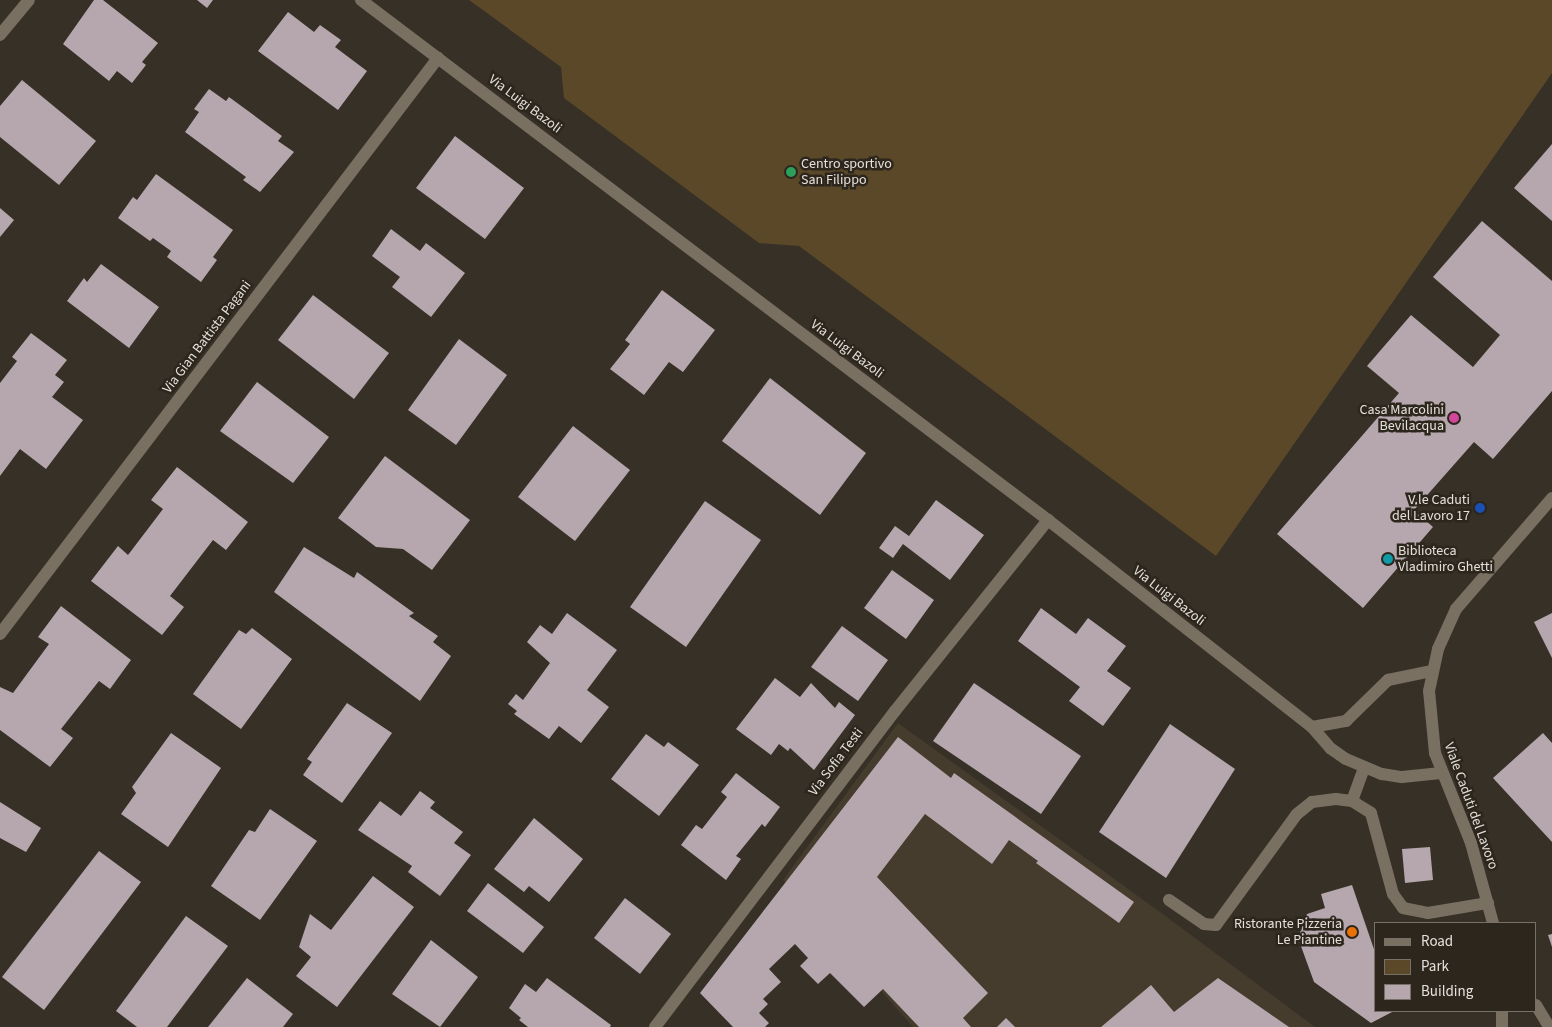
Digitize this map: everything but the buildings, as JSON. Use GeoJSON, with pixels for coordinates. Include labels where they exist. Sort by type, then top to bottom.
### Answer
{"type":"FeatureCollection","features":[{"type":"Feature","properties":{"kind":"street"},"geometry":{"type":"LineString","coordinates":[[0,35],[29,0]]}},
{"type":"Feature","properties":{"kind":"street","name":"Via Luigi Bazoli"},"geometry":{"type":"LineString","coordinates":[[361,0],[1048,520],[1312,727],[1330,748],[1364,768],[1402,777],[1441,773]]}},
{"type":"Feature","properties":{"kind":"street","name":"Via Gian Battista Pagani"},"geometry":{"type":"LineString","coordinates":[[0,634],[438,58]]}},
{"type":"Feature","properties":{"kind":"street","name":"Viale Caduti del Lavoro"},"geometry":{"type":"LineString","coordinates":[[1493,922],[1462,819],[1441,773],[1429,712],[1432,671],[1438,649],[1456,609],[1552,498]]}},
{"type":"Feature","properties":{"kind":"street","name":"Via Sofia Testi"},"geometry":{"type":"LineString","coordinates":[[655,1027],[895,711],[1048,520]]}},
{"type":"Feature","properties":{"kind":"street"},"geometry":{"type":"LineString","coordinates":[[1312,727],[1346,721],[1388,680],[1432,671]]}},
{"type":"Feature","properties":{"kind":"street"},"geometry":{"type":"LineString","coordinates":[[1352,801],[1364,768]]}},
{"type":"Feature","properties":{"kind":"street"},"geometry":{"type":"LineString","coordinates":[[1169,900],[1204,924],[1216,925],[1304,807],[1322,800],[1352,801],[1370,813],[1376,824],[1392,894],[1403,908],[1428,914],[1488,903]]}},
{"type":"Feature","properties":{"kind":"street"},"geometry":{"type":"LineString","coordinates":[[1537,1007],[1549,1027]]}},
{"type":"Feature","properties":{"kind":"street"},"geometry":{"type":"LineString","coordinates":[[1502,1012],[1502,1027]]}},
{"type":"Feature","properties":{"kind":"shaded area"},"geometry":{"type":"Polygon","coordinates":[[[898,723],[1160,912],[1315,1027],[913,1027],[783,880],[898,723]]]}},
{"type":"Feature","properties":{"kind":"green space"},"geometry":{"type":"Polygon","coordinates":[[[469,0],[1552,0],[1552,73],[1216,556],[799,246],[759,243],[564,98],[561,67],[469,0]]]}},
{"type":"Feature","properties":{"kind":"place","name":"Centro sportivo San Filippo"},"geometry":{"type":"Point","coordinates":[791,172]}},
{"type":"Feature","properties":{"kind":"place","name":"Casa Marcolini Bevilacqua"},"geometry":{"type":"Point","coordinates":[1454,418]}},
{"type":"Feature","properties":{"kind":"place","name":"V.le Caduti del Lavoro 17"},"geometry":{"type":"Point","coordinates":[1480,508]}},
{"type":"Feature","properties":{"kind":"place","name":"Biblioteca Vladimiro Ghetti"},"geometry":{"type":"Point","coordinates":[1388,559]}},
{"type":"Feature","properties":{"kind":"place","name":"Ristorante Pizzeria Le Piantine"},"geometry":{"type":"Point","coordinates":[1352,932]}}]}
